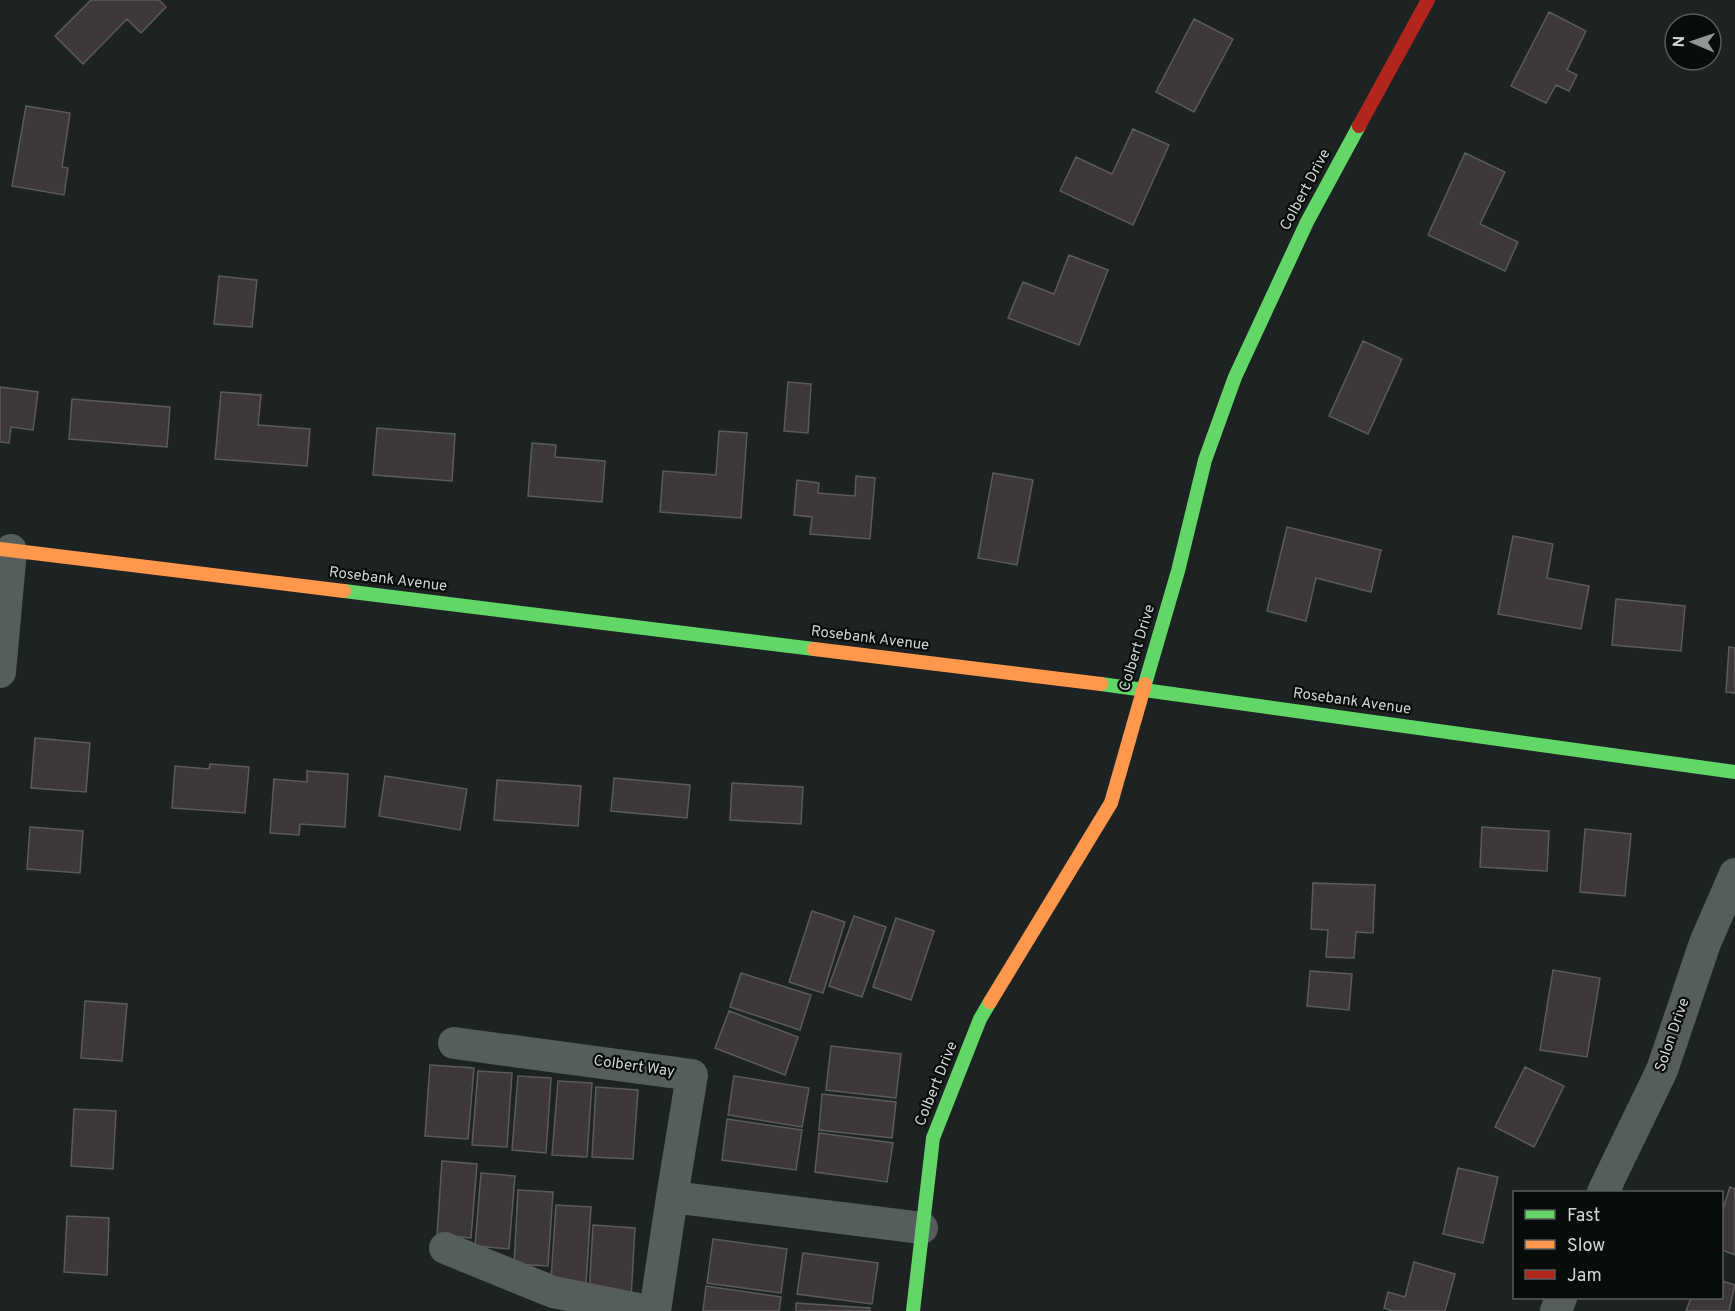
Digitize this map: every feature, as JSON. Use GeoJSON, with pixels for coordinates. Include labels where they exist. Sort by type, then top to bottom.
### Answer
{"type":"FeatureCollection","features":[{"type":"Feature","properties":{"kind":"street","name":"Colbert Drive"},"geometry":{"type":"LineString","coordinates":[[913,1311],[933,1138],[980,1019],[1111,803],[1178,571],[1205,460],[1235,376],[1307,222],[1428,0]]}},
{"type":"Feature","properties":{"kind":"street","name":"Rosebank Avenue"},"geometry":{"type":"LineString","coordinates":[[5,549],[1143,689],[1735,772]]}},
{"type":"Feature","properties":{"kind":"street"},"geometry":{"type":"LineString","coordinates":[[0,672],[5,549]]}},
{"type":"Feature","properties":{"kind":"street","name":"Solon Drive"},"geometry":{"type":"LineString","coordinates":[[1603,1191],[1662,1070],[1705,943],[1735,874]]}},
{"type":"Feature","properties":{"kind":"street","name":"Colbert Way"},"geometry":{"type":"LineString","coordinates":[[454,1043],[692,1075],[655,1311]]}},
{"type":"Feature","properties":{"kind":"street"},"geometry":{"type":"LineString","coordinates":[[672,1197],[922,1228]]}},
{"type":"Feature","properties":{"kind":"street"},"geometry":{"type":"LineString","coordinates":[[445,1248],[553,1292],[648,1311]]}},
{"type":"Feature","properties":{"kind":"building"},"geometry":{"type":"Polygon","coordinates":[[[91,0],[159,0],[166,7],[141,33],[127,19],[83,64],[55,36],[91,0]]]}},
{"type":"Feature","properties":{"kind":"building"},"geometry":{"type":"Polygon","coordinates":[[[1549,12],[1586,31],[1567,70],[1577,75],[1569,91],[1556,85],[1546,103],[1511,86],[1549,12]]]}},
{"type":"Feature","properties":{"kind":"building"},"geometry":{"type":"Polygon","coordinates":[[[1194,19],[1233,39],[1194,112],[1156,92],[1194,19]]]}},
{"type":"Feature","properties":{"kind":"building"},"geometry":{"type":"Polygon","coordinates":[[[26,106],[70,113],[62,167],[68,168],[64,195],[12,186],[26,106]]]}},
{"type":"Feature","properties":{"kind":"building"},"geometry":{"type":"Polygon","coordinates":[[[1133,129],[1169,145],[1133,225],[1060,191],[1076,157],[1112,174],[1133,129]]]}},
{"type":"Feature","properties":{"kind":"building"},"geometry":{"type":"Polygon","coordinates":[[[1465,153],[1505,172],[1480,224],[1518,242],[1505,271],[1428,235],[1465,153]]]}},
{"type":"Feature","properties":{"kind":"building"},"geometry":{"type":"Polygon","coordinates":[[[1069,255],[1108,270],[1079,345],[1008,318],[1023,282],[1054,294],[1069,255]]]}},
{"type":"Feature","properties":{"kind":"building"},"geometry":{"type":"Polygon","coordinates":[[[219,276],[257,280],[252,327],[214,324],[219,276]]]}},
{"type":"Feature","properties":{"kind":"building"},"geometry":{"type":"Polygon","coordinates":[[[1363,341],[1402,359],[1368,434],[1329,416],[1363,341]]]}},
{"type":"Feature","properties":{"kind":"building"},"geometry":{"type":"Polygon","coordinates":[[[788,382],[811,384],[808,433],[784,431],[788,382]]]}},
{"type":"Feature","properties":{"kind":"building"},"geometry":{"type":"Polygon","coordinates":[[[0,387],[38,392],[33,430],[11,427],[9,443],[0,442],[0,387]]]}},
{"type":"Feature","properties":{"kind":"building"},"geometry":{"type":"Polygon","coordinates":[[[221,392],[261,395],[258,425],[310,429],[307,466],[215,459],[221,392]]]}},
{"type":"Feature","properties":{"kind":"building"},"geometry":{"type":"Polygon","coordinates":[[[72,399],[170,407],[167,447],[69,439],[72,399]]]}},
{"type":"Feature","properties":{"kind":"building"},"geometry":{"type":"Polygon","coordinates":[[[377,428],[455,434],[452,481],[373,475],[377,428]]]}},
{"type":"Feature","properties":{"kind":"building"},"geometry":{"type":"Polygon","coordinates":[[[719,431],[747,433],[741,518],[660,512],[663,471],[716,475],[719,431]]]}},
{"type":"Feature","properties":{"kind":"building"},"geometry":{"type":"Polygon","coordinates":[[[532,443],[556,445],[555,457],[605,461],[602,502],[528,496],[532,443]]]}},
{"type":"Feature","properties":{"kind":"building"},"geometry":{"type":"Polygon","coordinates":[[[993,473],[1033,480],[1017,565],[978,558],[993,473]]]}},
{"type":"Feature","properties":{"kind":"building"},"geometry":{"type":"Polygon","coordinates":[[[856,476],[875,478],[870,539],[810,534],[812,517],[794,515],[797,480],[819,483],[818,493],[855,496],[856,476]]]}},
{"type":"Feature","properties":{"kind":"building"},"geometry":{"type":"Polygon","coordinates":[[[1287,527],[1381,550],[1371,592],[1316,578],[1306,621],[1267,611],[1287,527]]]}},
{"type":"Feature","properties":{"kind":"building"},"geometry":{"type":"Polygon","coordinates":[[[1513,536],[1553,544],[1547,578],[1589,586],[1581,629],[1498,614],[1513,536]]]}},
{"type":"Feature","properties":{"kind":"building"},"geometry":{"type":"Polygon","coordinates":[[[1616,599],[1685,606],[1681,651],[1612,645],[1616,599]]]}},
{"type":"Feature","properties":{"kind":"building"},"geometry":{"type":"Polygon","coordinates":[[[1729,647],[1735,648],[1735,693],[1726,692],[1729,647]]]}},
{"type":"Feature","properties":{"kind":"building"},"geometry":{"type":"Polygon","coordinates":[[[35,738],[90,743],[86,792],[31,788],[35,738]]]}},
{"type":"Feature","properties":{"kind":"building"},"geometry":{"type":"Polygon","coordinates":[[[210,764],[249,767],[245,813],[172,808],[175,766],[209,769],[210,764]]]}},
{"type":"Feature","properties":{"kind":"building"},"geometry":{"type":"Polygon","coordinates":[[[307,771],[348,774],[345,827],[300,824],[299,835],[270,833],[274,779],[307,782],[307,771]]]}},
{"type":"Feature","properties":{"kind":"building"},"geometry":{"type":"Polygon","coordinates":[[[385,776],[467,789],[460,830],[379,816],[385,776]]]}},
{"type":"Feature","properties":{"kind":"building"},"geometry":{"type":"Polygon","coordinates":[[[614,778],[690,785],[687,818],[611,811],[614,778]]]}},
{"type":"Feature","properties":{"kind":"building"},"geometry":{"type":"Polygon","coordinates":[[[497,780],[581,786],[578,826],[494,820],[497,780]]]}},
{"type":"Feature","properties":{"kind":"building"},"geometry":{"type":"Polygon","coordinates":[[[732,783],[803,787],[801,824],[730,820],[732,783]]]}},
{"type":"Feature","properties":{"kind":"building"},"geometry":{"type":"Polygon","coordinates":[[[30,827],[83,831],[80,873],[27,869],[30,827]]]}},
{"type":"Feature","properties":{"kind":"building"},"geometry":{"type":"Polygon","coordinates":[[[1482,827],[1549,831],[1547,871],[1480,867],[1482,827]]]}},
{"type":"Feature","properties":{"kind":"building"},"geometry":{"type":"Polygon","coordinates":[[[1585,829],[1631,834],[1625,896],[1580,892],[1585,829]]]}},
{"type":"Feature","properties":{"kind":"building"},"geometry":{"type":"Polygon","coordinates":[[[1313,883],[1375,885],[1373,933],[1356,932],[1354,958],[1326,957],[1328,930],[1311,929],[1313,883]]]}},
{"type":"Feature","properties":{"kind":"building"},"geometry":{"type":"Polygon","coordinates":[[[812,911],[845,922],[823,993],[789,982],[812,911]]]}},
{"type":"Feature","properties":{"kind":"building"},"geometry":{"type":"Polygon","coordinates":[[[854,916],[886,927],[862,997],[829,986],[854,916]]]}},
{"type":"Feature","properties":{"kind":"building"},"geometry":{"type":"Polygon","coordinates":[[[896,918],[934,931],[911,1000],[873,987],[896,918]]]}},
{"type":"Feature","properties":{"kind":"building"},"geometry":{"type":"Polygon","coordinates":[[[1553,970],[1600,978],[1587,1057],[1540,1050],[1553,970]]]}},
{"type":"Feature","properties":{"kind":"building"},"geometry":{"type":"Polygon","coordinates":[[[1310,971],[1352,974],[1349,1010],[1307,1006],[1310,971]]]}},
{"type":"Feature","properties":{"kind":"building"},"geometry":{"type":"Polygon","coordinates":[[[741,973],[811,995],[800,1030],[730,1007],[741,973]]]}},
{"type":"Feature","properties":{"kind":"building"},"geometry":{"type":"Polygon","coordinates":[[[85,1001],[127,1004],[122,1061],[81,1058],[85,1001]]]}},
{"type":"Feature","properties":{"kind":"building"},"geometry":{"type":"Polygon","coordinates":[[[729,1011],[798,1037],[785,1075],[715,1048],[729,1011]]]}},
{"type":"Feature","properties":{"kind":"building"},"geometry":{"type":"Polygon","coordinates":[[[831,1046],[901,1054],[896,1098],[826,1090],[831,1046]]]}},
{"type":"Feature","properties":{"kind":"building"},"geometry":{"type":"Polygon","coordinates":[[[430,1065],[474,1068],[468,1139],[425,1136],[430,1065]]]}},
{"type":"Feature","properties":{"kind":"building"},"geometry":{"type":"Polygon","coordinates":[[[1525,1067],[1564,1086],[1534,1147],[1495,1127],[1525,1067]]]}},
{"type":"Feature","properties":{"kind":"building"},"geometry":{"type":"Polygon","coordinates":[[[478,1071],[512,1073],[507,1147],[472,1145],[478,1071]]]}},
{"type":"Feature","properties":{"kind":"building"},"geometry":{"type":"Polygon","coordinates":[[[518,1076],[551,1078],[546,1153],[512,1150],[518,1076]]]}},
{"type":"Feature","properties":{"kind":"building"},"geometry":{"type":"Polygon","coordinates":[[[734,1076],[809,1088],[802,1127],[728,1115],[734,1076]]]}},
{"type":"Feature","properties":{"kind":"building"},"geometry":{"type":"Polygon","coordinates":[[[558,1081],[592,1083],[587,1157],[552,1155],[558,1081]]]}},
{"type":"Feature","properties":{"kind":"building"},"geometry":{"type":"Polygon","coordinates":[[[596,1087],[638,1090],[633,1159],[592,1157],[596,1087]]]}},
{"type":"Feature","properties":{"kind":"building"},"geometry":{"type":"Polygon","coordinates":[[[822,1094],[896,1102],[892,1138],[819,1130],[822,1094]]]}},
{"type":"Feature","properties":{"kind":"building"},"geometry":{"type":"Polygon","coordinates":[[[74,1109],[116,1111],[113,1169],[71,1166],[74,1109]]]}},
{"type":"Feature","properties":{"kind":"building"},"geometry":{"type":"Polygon","coordinates":[[[727,1119],[802,1130],[796,1170],[722,1160],[727,1119]]]}},
{"type":"Feature","properties":{"kind":"building"},"geometry":{"type":"Polygon","coordinates":[[[819,1133],[893,1143],[887,1182],[815,1172],[819,1133]]]}},
{"type":"Feature","properties":{"kind":"building"},"geometry":{"type":"Polygon","coordinates":[[[442,1161],[477,1164],[471,1238],[437,1235],[442,1161]]]}},
{"type":"Feature","properties":{"kind":"building"},"geometry":{"type":"Polygon","coordinates":[[[1458,1168],[1498,1177],[1483,1243],[1443,1234],[1458,1168]]]}},
{"type":"Feature","properties":{"kind":"building"},"geometry":{"type":"Polygon","coordinates":[[[481,1173],[515,1176],[509,1249],[475,1246],[481,1173]]]}},
{"type":"Feature","properties":{"kind":"building"},"geometry":{"type":"Polygon","coordinates":[[[1730,1187],[1735,1189],[1735,1255],[1723,1250],[1723,1209],[1730,1187]]]}},
{"type":"Feature","properties":{"kind":"building"},"geometry":{"type":"Polygon","coordinates":[[[518,1190],[553,1192],[548,1266],[514,1264],[518,1190]]]}},
{"type":"Feature","properties":{"kind":"building"},"geometry":{"type":"Polygon","coordinates":[[[556,1205],[591,1207],[586,1283],[551,1280],[556,1205]]]}},
{"type":"Feature","properties":{"kind":"building"},"geometry":{"type":"Polygon","coordinates":[[[67,1216],[109,1218],[107,1275],[64,1272],[67,1216]]]}},
{"type":"Feature","properties":{"kind":"building"},"geometry":{"type":"Polygon","coordinates":[[[593,1225],[635,1228],[631,1299],[589,1296],[593,1225]]]}},
{"type":"Feature","properties":{"kind":"building"},"geometry":{"type":"Polygon","coordinates":[[[713,1239],[787,1249],[781,1293],[707,1283],[713,1239]]]}},
{"type":"Feature","properties":{"kind":"building"},"geometry":{"type":"Polygon","coordinates":[[[803,1253],[878,1263],[872,1304],[797,1294],[803,1253]]]}},
{"type":"Feature","properties":{"kind":"building"},"geometry":{"type":"Polygon","coordinates":[[[1414,1262],[1455,1274],[1445,1311],[1393,1311],[1384,1308],[1388,1292],[1405,1297],[1414,1262]]]}},
{"type":"Feature","properties":{"kind":"building"},"geometry":{"type":"Polygon","coordinates":[[[1723,1281],[1735,1285],[1729,1311],[1686,1311],[1691,1299],[1723,1299],[1723,1281]]]}},
{"type":"Feature","properties":{"kind":"building"},"geometry":{"type":"Polygon","coordinates":[[[706,1286],[781,1297],[779,1311],[703,1311],[706,1286]]]}},
{"type":"Feature","properties":{"kind":"building"},"geometry":{"type":"Polygon","coordinates":[[[796,1303],[870,1308],[870,1311],[796,1311],[796,1303]]]}},
{"type":"Feature","properties":{"kind":"traffic: fast"},"geometry":{"type":"LineString","coordinates":[[1145,684],[1178,571],[1205,460],[1235,377],[1307,222],[1359,126]]}},
{"type":"Feature","properties":{"kind":"traffic: fast"},"geometry":{"type":"LineString","coordinates":[[344,591],[814,649]]}},
{"type":"Feature","properties":{"kind":"traffic: fast"},"geometry":{"type":"LineString","coordinates":[[1101,684],[1735,772]]}},
{"type":"Feature","properties":{"kind":"traffic: fast"},"geometry":{"type":"LineString","coordinates":[[913,1311],[933,1138],[980,1019],[990,1002]]}},
{"type":"Feature","properties":{"kind":"traffic: slow"},"geometry":{"type":"LineString","coordinates":[[0,549],[344,591]]}},
{"type":"Feature","properties":{"kind":"traffic: slow"},"geometry":{"type":"LineString","coordinates":[[814,649],[1101,684]]}},
{"type":"Feature","properties":{"kind":"traffic: slow"},"geometry":{"type":"LineString","coordinates":[[990,1002],[1111,803],[1145,684]]}},
{"type":"Feature","properties":{"kind":"traffic: jam"},"geometry":{"type":"LineString","coordinates":[[1359,126],[1428,0]]}}]}
